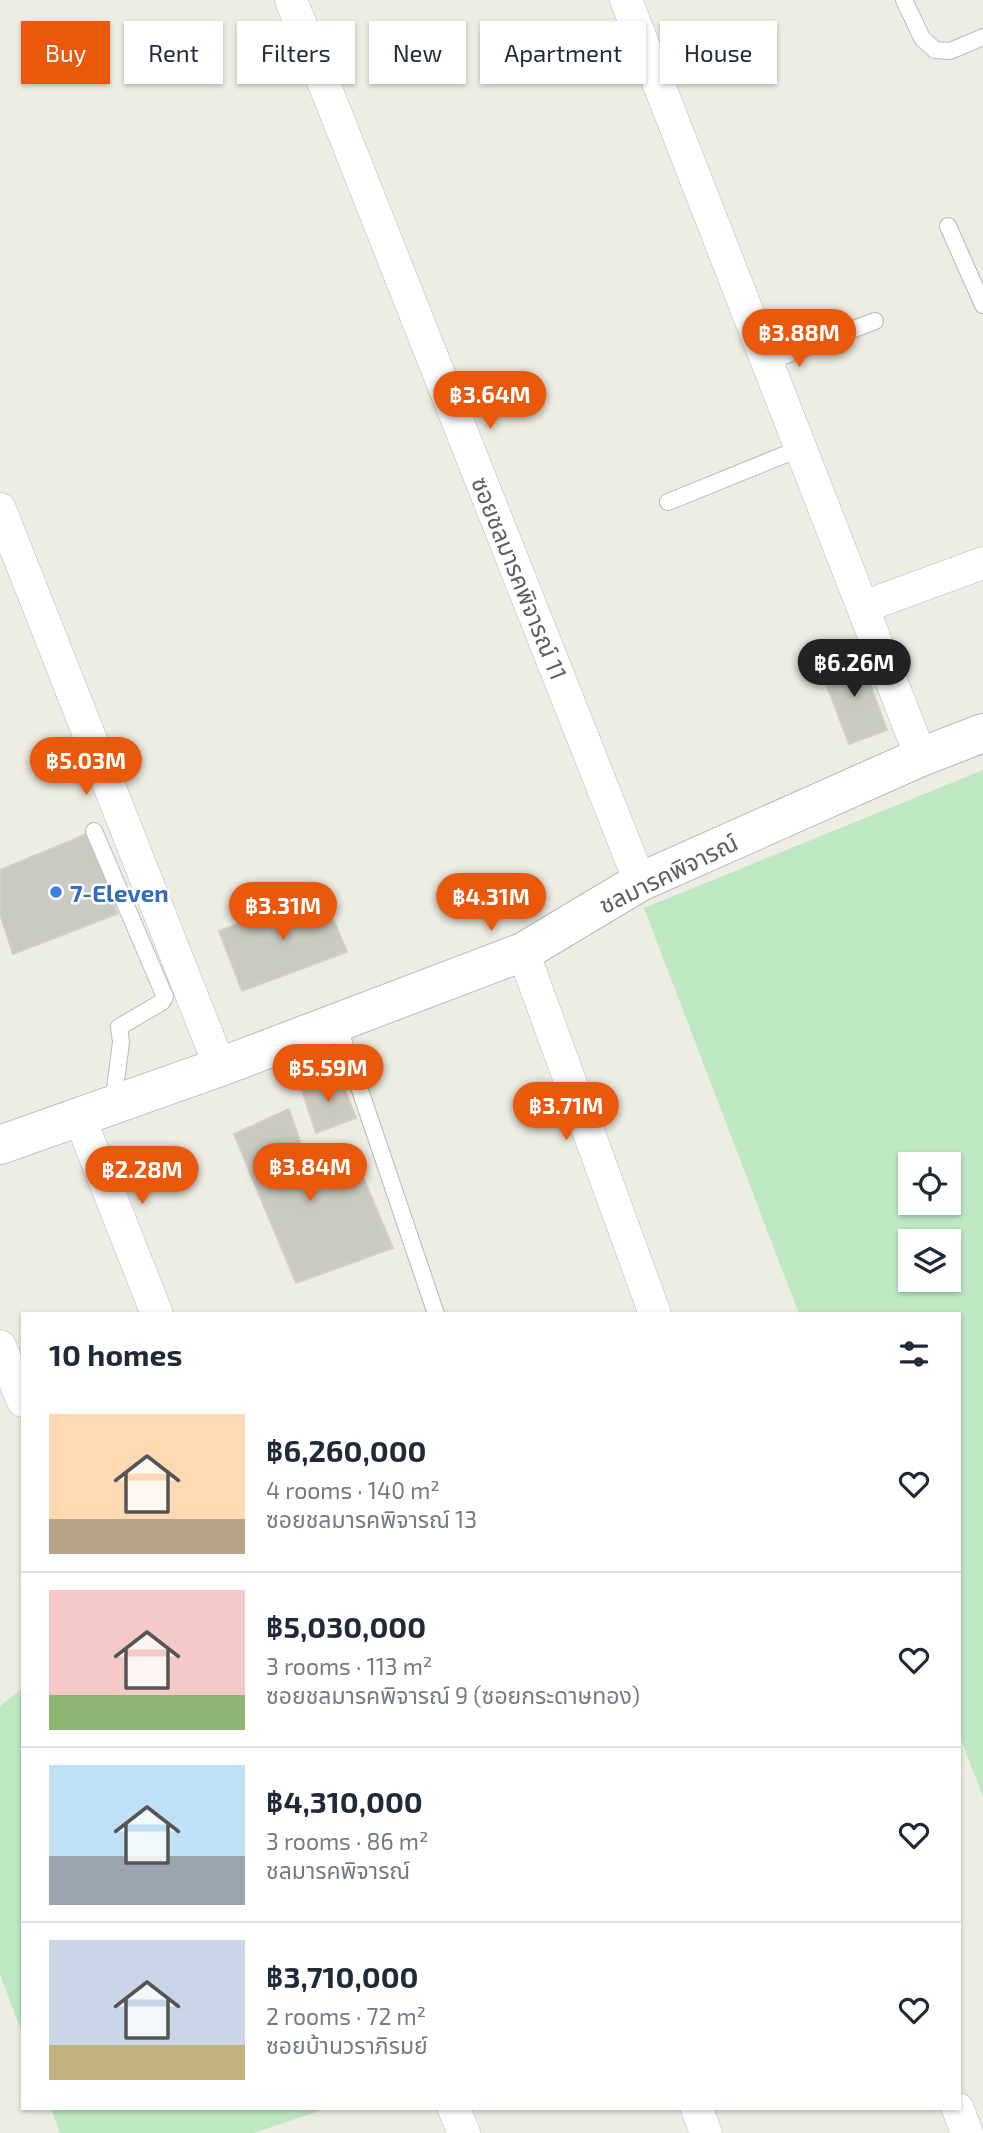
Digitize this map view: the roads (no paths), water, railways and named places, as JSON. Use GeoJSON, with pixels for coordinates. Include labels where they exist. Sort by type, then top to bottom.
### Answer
{"type":"FeatureCollection","features":[{"type":"Feature","properties":{"kind":"street","name":"ซอยชลมารคพิจารณ์ 11"},"geometry":{"type":"LineString","coordinates":[[291,0],[640,882]]}},
{"type":"Feature","properties":{"kind":"street"},"geometry":{"type":"LineString","coordinates":[[626,0],[921,757]]}},
{"type":"Feature","properties":{"kind":"street"},"geometry":{"type":"LineString","coordinates":[[0,509],[220,1067]]}},
{"type":"Feature","properties":{"kind":"street"},"geometry":{"type":"LineString","coordinates":[[863,607],[983,563]]}},
{"type":"Feature","properties":{"kind":"street","name":"ชลมารคพิจารณ์"},"geometry":{"type":"LineString","coordinates":[[0,1144],[220,1067],[523,952],[640,882],[921,757],[983,733]]}},
{"type":"Feature","properties":{"kind":"street"},"geometry":{"type":"LineString","coordinates":[[523,952],[654,1312]]}},
{"type":"Feature","properties":{"kind":"street"},"geometry":{"type":"LineString","coordinates":[[96,1110],[156,1312]]}},
{"type":"Feature","properties":{"kind":"street"},"geometry":{"type":"LineString","coordinates":[[0,1346],[21,1396]]}},
{"type":"Feature","properties":{"kind":"street"},"geometry":{"type":"LineString","coordinates":[[454,2110],[464,2133]]}},
{"type":"Feature","properties":{"kind":"street"},"geometry":{"type":"LineString","coordinates":[[697,2110],[706,2133]]}},
{"type":"Feature","properties":{"kind":"street"},"geometry":{"type":"LineString","coordinates":[[958,2110],[967,2133]]}},
{"type":"Feature","properties":{"kind":"lane"},"geometry":{"type":"LineString","coordinates":[[904,0],[922,38],[935,50],[950,51],[983,37]]}},
{"type":"Feature","properties":{"kind":"lane"},"geometry":{"type":"LineString","coordinates":[[948,226],[983,305]]}},
{"type":"Feature","properties":{"kind":"lane"},"geometry":{"type":"LineString","coordinates":[[768,362],[875,321]]}},
{"type":"Feature","properties":{"kind":"lane"},"geometry":{"type":"LineString","coordinates":[[668,502],[801,448]]}},
{"type":"Feature","properties":{"kind":"lane"},"geometry":{"type":"LineString","coordinates":[[93,831],[165,997],[162,1002],[119,1027],[121,1042],[96,1110]]}},
{"type":"Feature","properties":{"kind":"lane"},"geometry":{"type":"LineString","coordinates":[[337,1022],[435,1312]]}},
{"type":"Feature","properties":{"kind":"place","name":"7-Eleven"},"geometry":{"type":"Point","coordinates":[56,892]}}]}
